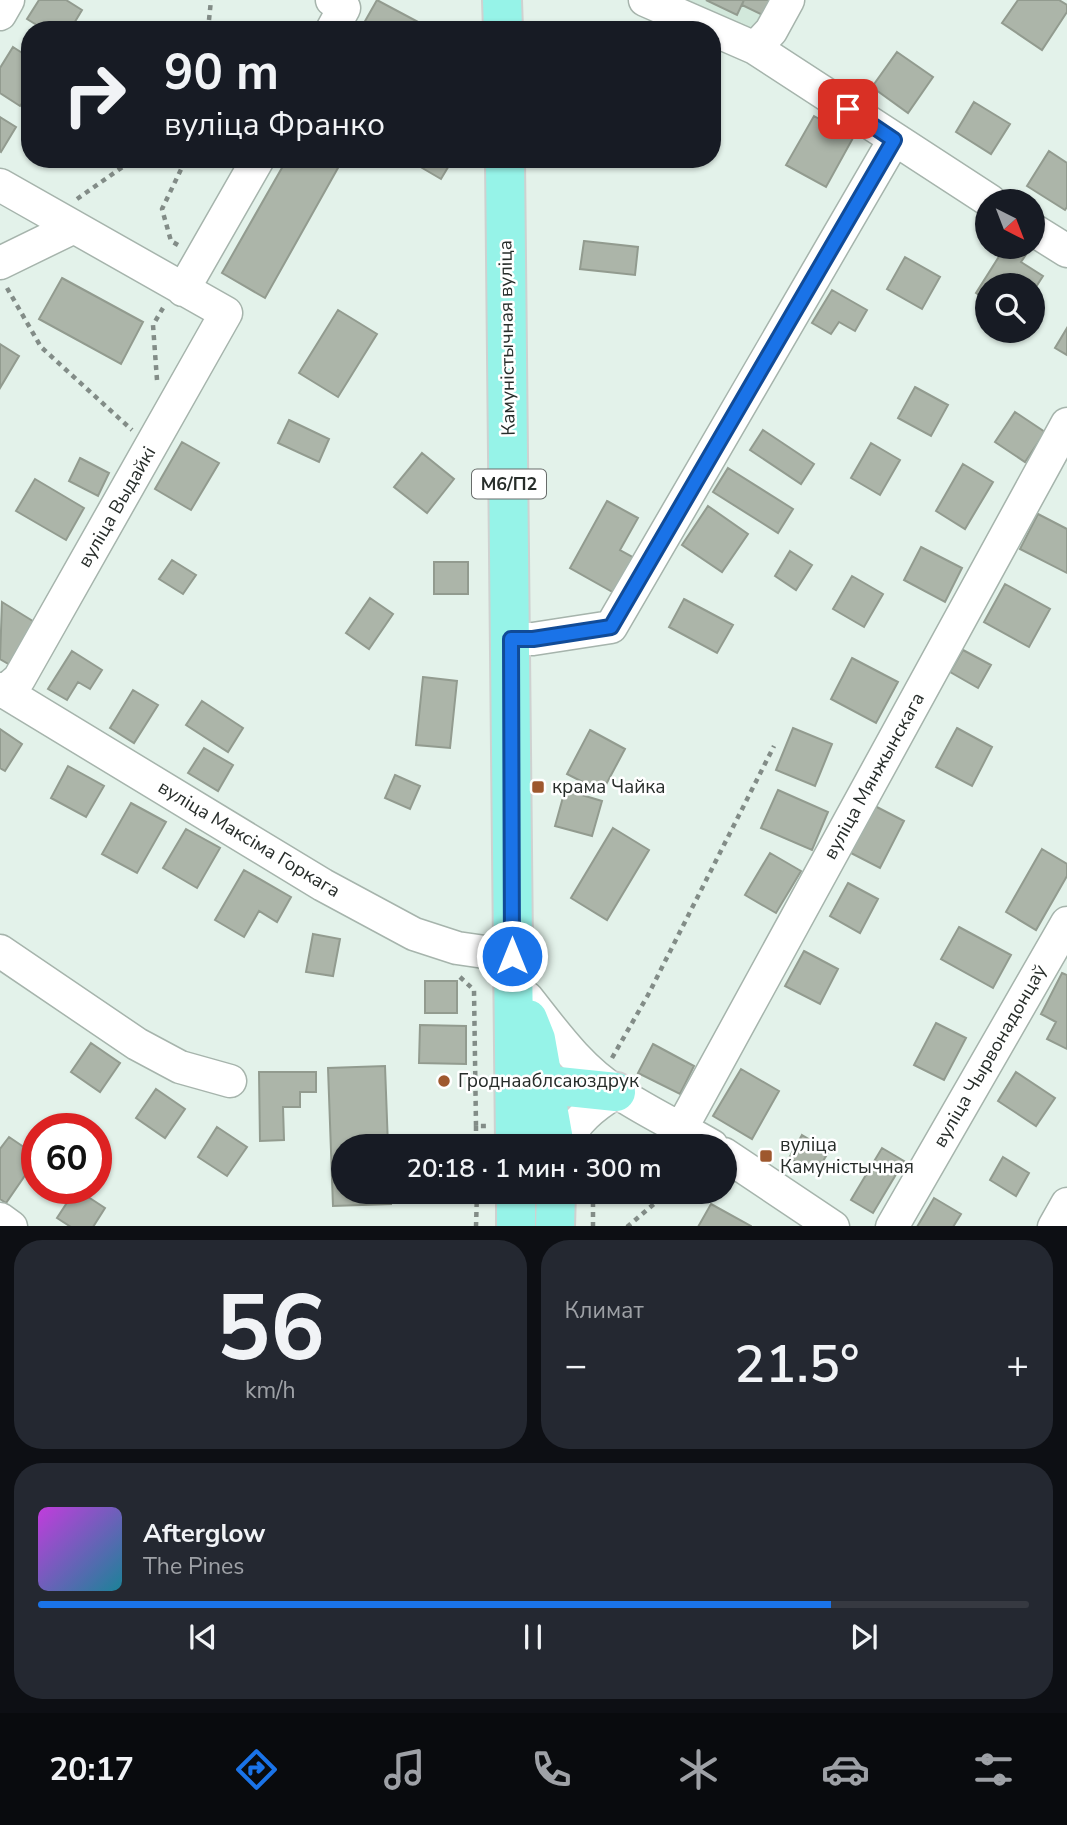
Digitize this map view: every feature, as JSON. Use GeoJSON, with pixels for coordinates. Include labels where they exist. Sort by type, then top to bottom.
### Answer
{"type":"FeatureCollection","features":[{"type":"Feature","properties":{"kind":"main road"},"geometry":{"type":"LineString","coordinates":[[502,0],[503,21]]}},
{"type":"Feature","properties":{"kind":"main road","name":"Камуністычная вуліца"},"geometry":{"type":"LineString","coordinates":[[505,168],[513,968],[529,1082],[518,1134]]}},
{"type":"Feature","properties":{"kind":"main road"},"geometry":{"type":"LineString","coordinates":[[529,1082],[613,1077]]}},
{"type":"Feature","properties":{"kind":"main road","name":"М6/П2"},"geometry":{"type":"LineString","coordinates":[[529,1082],[550,1134]]}},
{"type":"Feature","properties":{"kind":"main road"},"geometry":{"type":"LineString","coordinates":[[516,1204],[516,1226]]}},
{"type":"Feature","properties":{"kind":"main road"},"geometry":{"type":"LineString","coordinates":[[555,1226],[556,1204]]}},
{"type":"Feature","properties":{"kind":"street"},"geometry":{"type":"LineString","coordinates":[[0,14],[8,0]]}},
{"type":"Feature","properties":{"kind":"street"},"geometry":{"type":"LineString","coordinates":[[332,0],[344,8],[337,21]]}},
{"type":"Feature","properties":{"kind":"street"},"geometry":{"type":"LineString","coordinates":[[645,0],[693,21]]}},
{"type":"Feature","properties":{"kind":"street"},"geometry":{"type":"LineString","coordinates":[[755,48],[771,31],[788,0]]}},
{"type":"Feature","properties":{"kind":"street"},"geometry":{"type":"LineString","coordinates":[[721,33],[755,48],[975,191]]}},
{"type":"Feature","properties":{"kind":"street"},"geometry":{"type":"LineString","coordinates":[[511,639],[533,639],[611,627],[894,140]]}},
{"type":"Feature","properties":{"kind":"street"},"geometry":{"type":"LineString","coordinates":[[0,184],[179,288],[202,257],[253,168]]}},
{"type":"Feature","properties":{"kind":"street"},"geometry":{"type":"LineString","coordinates":[[3,275],[64,221]]}},
{"type":"Feature","properties":{"kind":"street"},"geometry":{"type":"LineString","coordinates":[[1045,237],[1067,251]]}},
{"type":"Feature","properties":{"kind":"street","name":"вуліца Выдайкі"},"geometry":{"type":"LineString","coordinates":[[2,691],[19,679],[226,313],[179,288]]}},
{"type":"Feature","properties":{"kind":"street","name":"вуліца Мянжынскага"},"geometry":{"type":"LineString","coordinates":[[681,1129],[1067,424]]}},
{"type":"Feature","properties":{"kind":"street","name":"вуліца Максіма Горкага"},"geometry":{"type":"LineString","coordinates":[[2,691],[323,885],[414,934],[513,968]]}},
{"type":"Feature","properties":{"kind":"street","name":"вуліца Чырвонадонцаў"},"geometry":{"type":"LineString","coordinates":[[893,1226],[1067,923]]}},
{"type":"Feature","properties":{"kind":"street"},"geometry":{"type":"LineString","coordinates":[[0,951],[137,1044],[180,1067],[230,1081]]}},
{"type":"Feature","properties":{"kind":"street"},"geometry":{"type":"LineString","coordinates":[[513,968],[570,1052],[613,1077],[690,1134]]}},
{"type":"Feature","properties":{"kind":"street"},"geometry":{"type":"LineString","coordinates":[[569,1134],[597,1104],[613,1077]]}},
{"type":"Feature","properties":{"kind":"street"},"geometry":{"type":"LineString","coordinates":[[737,1163],[832,1226]]}},
{"type":"Feature","properties":{"kind":"street"},"geometry":{"type":"LineString","coordinates":[[1055,1226],[1067,1204]]}},
{"type":"Feature","properties":{"kind":"path"},"geometry":{"type":"LineString","coordinates":[[209,21],[211,0]]}},
{"type":"Feature","properties":{"kind":"path"},"geometry":{"type":"LineString","coordinates":[[64,221],[124,168]]}},
{"type":"Feature","properties":{"kind":"path"},"geometry":{"type":"LineString","coordinates":[[182,168],[162,209],[171,242],[202,257]]}},
{"type":"Feature","properties":{"kind":"path"},"geometry":{"type":"LineString","coordinates":[[3,275],[41,347],[155,439]]}},
{"type":"Feature","properties":{"kind":"path"},"geometry":{"type":"LineString","coordinates":[[155,439],[153,325],[179,288]]}},
{"type":"Feature","properties":{"kind":"path"},"geometry":{"type":"LineString","coordinates":[[613,1077],[648,995],[774,746]]}},
{"type":"Feature","properties":{"kind":"path"},"geometry":{"type":"LineString","coordinates":[[476,1126],[476,1134]]}},
{"type":"Feature","properties":{"kind":"path"},"geometry":{"type":"LineString","coordinates":[[476,1226],[477,1204]]}},
{"type":"Feature","properties":{"kind":"path"},"geometry":{"type":"LineString","coordinates":[[593,1204],[593,1226]]}},
{"type":"Feature","properties":{"kind":"path"},"geometry":{"type":"LineString","coordinates":[[628,1226],[654,1204]]}},
{"type":"Feature","properties":{"kind":"shaded area"},"geometry":{"type":"Polygon","coordinates":[[[676,0],[782,0],[763,34],[676,0]]]}},
{"type":"Feature","properties":{"kind":"building"},"geometry":{"type":"Polygon","coordinates":[[[39,0],[66,0],[82,10],[75,21],[27,19],[39,0]]]}},
{"type":"Feature","properties":{"kind":"building"},"geometry":{"type":"Polygon","coordinates":[[[377,0],[416,21],[365,21],[377,0]]]}},
{"type":"Feature","properties":{"kind":"building"},"geometry":{"type":"Polygon","coordinates":[[[706,0],[744,0],[737,15],[706,0]]]}},
{"type":"Feature","properties":{"kind":"building"},"geometry":{"type":"Polygon","coordinates":[[[744,0],[781,0],[771,19],[742,5],[744,0]]]}},
{"type":"Feature","properties":{"kind":"building"},"geometry":{"type":"Polygon","coordinates":[[[1018,0],[1059,0],[1067,5],[1067,12],[1042,50],[1002,23],[1018,0]]]}},
{"type":"Feature","properties":{"kind":"building"},"geometry":{"type":"Polygon","coordinates":[[[13,47],[21,52],[20,106],[0,93],[0,68],[13,47]]]}},
{"type":"Feature","properties":{"kind":"building"},"geometry":{"type":"Polygon","coordinates":[[[897,52],[933,77],[908,113],[872,87],[897,52]]]}},
{"type":"Feature","properties":{"kind":"building"},"geometry":{"type":"Polygon","coordinates":[[[974,102],[1010,124],[991,154],[956,132],[974,102]]]}},
{"type":"Feature","properties":{"kind":"building"},"geometry":{"type":"Polygon","coordinates":[[[814,116],[853,138],[826,187],[786,165],[814,116]]]}},
{"type":"Feature","properties":{"kind":"building"},"geometry":{"type":"Polygon","coordinates":[[[0,117],[16,127],[1,152],[0,151],[0,117]]]}},
{"type":"Feature","properties":{"kind":"building"},"geometry":{"type":"Polygon","coordinates":[[[1049,151],[1067,163],[1065,210],[1045,197],[1045,189],[1032,189],[1027,186],[1049,151]]]}},
{"type":"Feature","properties":{"kind":"building"},"geometry":{"type":"Polygon","coordinates":[[[282,168],[338,168],[265,298],[222,273],[282,168]]]}},
{"type":"Feature","properties":{"kind":"building"},"geometry":{"type":"Polygon","coordinates":[[[422,168],[448,168],[441,179],[422,168]]]}},
{"type":"Feature","properties":{"kind":"building"},"geometry":{"type":"Polygon","coordinates":[[[584,241],[638,247],[635,275],[580,269],[584,241]]]}},
{"type":"Feature","properties":{"kind":"building"},"geometry":{"type":"Polygon","coordinates":[[[905,257],[940,277],[922,309],[887,289],[905,257]]]}},
{"type":"Feature","properties":{"kind":"building"},"geometry":{"type":"Polygon","coordinates":[[[997,259],[1023,259],[1021,262],[1038,273],[989,273],[997,259]]]}},
{"type":"Feature","properties":{"kind":"building"},"geometry":{"type":"Polygon","coordinates":[[[62,278],[143,322],[121,364],[39,319],[62,278]]]}},
{"type":"Feature","properties":{"kind":"building"},"geometry":{"type":"Polygon","coordinates":[[[832,290],[867,310],[855,331],[839,322],[831,334],[812,323],[832,290]]]}},
{"type":"Feature","properties":{"kind":"building"},"geometry":{"type":"Polygon","coordinates":[[[338,310],[377,334],[338,397],[299,373],[338,310]]]}},
{"type":"Feature","properties":{"kind":"building"},"geometry":{"type":"Polygon","coordinates":[[[1067,328],[1067,355],[1055,348],[1067,328]]]}},
{"type":"Feature","properties":{"kind":"building"},"geometry":{"type":"Polygon","coordinates":[[[0,344],[19,356],[0,388],[0,344]]]}},
{"type":"Feature","properties":{"kind":"building"},"geometry":{"type":"Polygon","coordinates":[[[915,387],[948,405],[931,436],[898,418],[915,387]]]}},
{"type":"Feature","properties":{"kind":"building"},"geometry":{"type":"Polygon","coordinates":[[[1015,412],[1045,432],[1025,462],[995,442],[1015,412]]]}},
{"type":"Feature","properties":{"kind":"building"},"geometry":{"type":"Polygon","coordinates":[[[289,420],[329,439],[319,462],[278,443],[289,420]]]}},
{"type":"Feature","properties":{"kind":"building"},"geometry":{"type":"Polygon","coordinates":[[[763,430],[814,464],[801,484],[750,450],[763,430]]]}},
{"type":"Feature","properties":{"kind":"building"},"geometry":{"type":"Polygon","coordinates":[[[182,442],[219,463],[191,510],[155,489],[182,442]]]}},
{"type":"Feature","properties":{"kind":"building"},"geometry":{"type":"Polygon","coordinates":[[[871,443],[900,460],[880,495],[851,478],[871,443]]]}},
{"type":"Feature","properties":{"kind":"building"},"geometry":{"type":"Polygon","coordinates":[[[422,453],[454,479],[427,513],[394,487],[422,453]]]}},
{"type":"Feature","properties":{"kind":"building"},"geometry":{"type":"Polygon","coordinates":[[[80,458],[109,473],[98,496],[69,481],[80,458]]]}},
{"type":"Feature","properties":{"kind":"building"},"geometry":{"type":"Polygon","coordinates":[[[963,464],[993,482],[965,529],[936,511],[963,464]]]}},
{"type":"Feature","properties":{"kind":"building"},"geometry":{"type":"Polygon","coordinates":[[[728,468],[793,509],[778,533],[713,492],[728,468]]]}},
{"type":"Feature","properties":{"kind":"building"},"geometry":{"type":"Polygon","coordinates":[[[35,479],[84,508],[66,540],[16,511],[35,479]]]}},
{"type":"Feature","properties":{"kind":"building"},"geometry":{"type":"Polygon","coordinates":[[[607,501],[638,518],[620,550],[636,559],[616,594],[570,568],[607,501]]]}},
{"type":"Feature","properties":{"kind":"building"},"geometry":{"type":"Polygon","coordinates":[[[708,506],[748,534],[722,572],[682,545],[708,506]]]}},
{"type":"Feature","properties":{"kind":"building"},"geometry":{"type":"Polygon","coordinates":[[[1038,514],[1067,529],[1067,573],[1020,549],[1038,514]]]}},
{"type":"Feature","properties":{"kind":"building"},"geometry":{"type":"Polygon","coordinates":[[[921,547],[962,568],[945,602],[904,580],[921,547]]]}},
{"type":"Feature","properties":{"kind":"building"},"geometry":{"type":"Polygon","coordinates":[[[790,551],[812,565],[796,590],[775,576],[790,551]]]}},
{"type":"Feature","properties":{"kind":"building"},"geometry":{"type":"Polygon","coordinates":[[[172,560],[196,575],[183,594],[159,579],[172,560]]]}},
{"type":"Feature","properties":{"kind":"building"},"geometry":{"type":"Polygon","coordinates":[[[434,562],[468,562],[468,594],[434,594],[434,562]]]}},
{"type":"Feature","properties":{"kind":"building"},"geometry":{"type":"Polygon","coordinates":[[[852,576],[883,594],[864,627],[833,609],[852,576]]]}},
{"type":"Feature","properties":{"kind":"building"},"geometry":{"type":"Polygon","coordinates":[[[1005,584],[1050,609],[1029,647],[984,622],[1005,584]]]}},
{"type":"Feature","properties":{"kind":"building"},"geometry":{"type":"Polygon","coordinates":[[[370,598],[393,614],[369,649],[346,633],[370,598]]]}},
{"type":"Feature","properties":{"kind":"building"},"geometry":{"type":"Polygon","coordinates":[[[684,599],[733,625],[717,653],[669,627],[684,599]]]}},
{"type":"Feature","properties":{"kind":"building"},"geometry":{"type":"Polygon","coordinates":[[[2,602],[36,623],[10,665],[0,659],[2,602]]]}},
{"type":"Feature","properties":{"kind":"building"},"geometry":{"type":"Polygon","coordinates":[[[963,650],[991,665],[978,688],[950,672],[963,650]]]}},
{"type":"Feature","properties":{"kind":"building"},"geometry":{"type":"Polygon","coordinates":[[[72,651],[102,670],[90,689],[78,682],[67,700],[48,689],[72,651]]]}},
{"type":"Feature","properties":{"kind":"building"},"geometry":{"type":"Polygon","coordinates":[[[852,658],[898,682],[876,723],[831,699],[852,658]]]}},
{"type":"Feature","properties":{"kind":"building"},"geometry":{"type":"Polygon","coordinates":[[[423,677],[457,681],[450,748],[416,745],[423,677]]]}},
{"type":"Feature","properties":{"kind":"building"},"geometry":{"type":"Polygon","coordinates":[[[133,690],[158,705],[134,743],[110,728],[133,690]]]}},
{"type":"Feature","properties":{"kind":"building"},"geometry":{"type":"Polygon","coordinates":[[[202,701],[243,728],[228,752],[186,725],[202,701]]]}},
{"type":"Feature","properties":{"kind":"building"},"geometry":{"type":"Polygon","coordinates":[[[793,728],[832,744],[815,786],[776,770],[793,728]]]}},
{"type":"Feature","properties":{"kind":"building"},"geometry":{"type":"Polygon","coordinates":[[[957,728],[992,747],[972,786],[936,767],[957,728]]]}},
{"type":"Feature","properties":{"kind":"building"},"geometry":{"type":"Polygon","coordinates":[[[0,729],[22,744],[5,771],[0,768],[0,729]]]}},
{"type":"Feature","properties":{"kind":"building"},"geometry":{"type":"Polygon","coordinates":[[[590,730],[625,749],[602,792],[567,774],[590,730]]]}},
{"type":"Feature","properties":{"kind":"building"},"geometry":{"type":"Polygon","coordinates":[[[204,748],[233,765],[218,791],[188,773],[204,748]]]}},
{"type":"Feature","properties":{"kind":"building"},"geometry":{"type":"Polygon","coordinates":[[[68,766],[104,786],[86,817],[51,798],[68,766]]]}},
{"type":"Feature","properties":{"kind":"building"},"geometry":{"type":"Polygon","coordinates":[[[395,775],[420,786],[410,809],[385,798],[395,775]]]}},
{"type":"Feature","properties":{"kind":"building"},"geometry":{"type":"Polygon","coordinates":[[[565,790],[602,801],[592,836],[555,826],[565,790]]]}},
{"type":"Feature","properties":{"kind":"building"},"geometry":{"type":"Polygon","coordinates":[[[778,790],[828,812],[812,850],[761,828],[778,790]]]}},
{"type":"Feature","properties":{"kind":"building"},"geometry":{"type":"Polygon","coordinates":[[[131,803],[166,822],[137,873],[102,854],[131,803]]]}},
{"type":"Feature","properties":{"kind":"building"},"geometry":{"type":"Polygon","coordinates":[[[871,804],[904,821],[880,868],[847,851],[871,804]]]}},
{"type":"Feature","properties":{"kind":"building"},"geometry":{"type":"Polygon","coordinates":[[[613,828],[649,850],[607,920],[571,898],[613,828]]]}},
{"type":"Feature","properties":{"kind":"building"},"geometry":{"type":"Polygon","coordinates":[[[186,829],[220,848],[197,888],[163,868],[186,829]]]}},
{"type":"Feature","properties":{"kind":"building"},"geometry":{"type":"Polygon","coordinates":[[[1042,849],[1067,864],[1067,876],[1036,930],[1006,912],[1042,849]]]}},
{"type":"Feature","properties":{"kind":"building"},"geometry":{"type":"Polygon","coordinates":[[[770,853],[801,871],[776,913],[745,895],[770,853]]]}},
{"type":"Feature","properties":{"kind":"building"},"geometry":{"type":"Polygon","coordinates":[[[244,870],[291,897],[277,922],[259,911],[244,937],[215,920],[244,870]]]}},
{"type":"Feature","properties":{"kind":"building"},"geometry":{"type":"Polygon","coordinates":[[[848,883],[878,899],[860,933],[830,916],[848,883]]]}},
{"type":"Feature","properties":{"kind":"building"},"geometry":{"type":"Polygon","coordinates":[[[959,927],[1011,955],[993,988],[941,959],[959,927]]]}},
{"type":"Feature","properties":{"kind":"building"},"geometry":{"type":"Polygon","coordinates":[[[313,934],[340,939],[333,976],[306,972],[313,934]]]}},
{"type":"Feature","properties":{"kind":"building"},"geometry":{"type":"Polygon","coordinates":[[[804,951],[838,969],[820,1004],[785,986],[804,951]]]}},
{"type":"Feature","properties":{"kind":"building"},"geometry":{"type":"Polygon","coordinates":[[[1062,973],[1067,975],[1067,1049],[1047,1039],[1056,1022],[1041,1014],[1062,973]]]}},
{"type":"Feature","properties":{"kind":"building"},"geometry":{"type":"Polygon","coordinates":[[[425,981],[457,981],[457,1013],[425,1013],[425,981]]]}},
{"type":"Feature","properties":{"kind":"building"},"geometry":{"type":"Polygon","coordinates":[[[936,1023],[966,1038],[944,1080],[914,1065],[936,1023]]]}},
{"type":"Feature","properties":{"kind":"building"},"geometry":{"type":"Polygon","coordinates":[[[420,1025],[466,1026],[466,1064],[419,1063],[420,1025]]]}},
{"type":"Feature","properties":{"kind":"building"},"geometry":{"type":"Polygon","coordinates":[[[91,1043],[120,1063],[100,1092],[71,1072],[91,1043]]]}},
{"type":"Feature","properties":{"kind":"building"},"geometry":{"type":"Polygon","coordinates":[[[653,1044],[694,1066],[680,1094],[638,1073],[653,1044]]]}},
{"type":"Feature","properties":{"kind":"building"},"geometry":{"type":"Polygon","coordinates":[[[385,1066],[388,1134],[331,1134],[331,1151],[328,1068],[385,1066]]]}},
{"type":"Feature","properties":{"kind":"building"},"geometry":{"type":"Polygon","coordinates":[[[741,1069],[779,1091],[752,1139],[713,1116],[741,1069]]]}},
{"type":"Feature","properties":{"kind":"building"},"geometry":{"type":"Polygon","coordinates":[[[259,1072],[316,1072],[316,1092],[300,1092],[300,1107],[283,1107],[284,1140],[260,1141],[259,1072]]]}},
{"type":"Feature","properties":{"kind":"building"},"geometry":{"type":"Polygon","coordinates":[[[1016,1072],[1055,1098],[1036,1126],[998,1101],[1016,1072]]]}},
{"type":"Feature","properties":{"kind":"building"},"geometry":{"type":"Polygon","coordinates":[[[156,1089],[185,1109],[165,1138],[136,1118],[156,1089]]]}},
{"type":"Feature","properties":{"kind":"building"},"geometry":{"type":"Polygon","coordinates":[[[217,1127],[247,1147],[227,1176],[198,1157],[217,1127]]]}},
{"type":"Feature","properties":{"kind":"building"},"geometry":{"type":"Polygon","coordinates":[[[802,1135],[829,1151],[816,1173],[789,1158],[802,1135]]]}},
{"type":"Feature","properties":{"kind":"building"},"geometry":{"type":"Polygon","coordinates":[[[9,1137],[21,1145],[21,1181],[6,1203],[0,1199],[0,1149],[9,1137]]]}},
{"type":"Feature","properties":{"kind":"building"},"geometry":{"type":"Polygon","coordinates":[[[882,1148],[904,1161],[873,1213],[851,1200],[882,1148]]]}},
{"type":"Feature","properties":{"kind":"building"},"geometry":{"type":"Polygon","coordinates":[[[1003,1157],[1029,1173],[1016,1196],[990,1180],[1003,1157]]]}},
{"type":"Feature","properties":{"kind":"building"},"geometry":{"type":"Polygon","coordinates":[[[934,1198],[961,1214],[954,1226],[918,1226],[934,1198]]]}},
{"type":"Feature","properties":{"kind":"building"},"geometry":{"type":"Polygon","coordinates":[[[66,1204],[99,1204],[105,1208],[94,1226],[69,1226],[57,1218],[66,1204]]]}},
{"type":"Feature","properties":{"kind":"building"},"geometry":{"type":"Polygon","coordinates":[[[333,1204],[391,1204],[333,1206],[333,1204]]]}},
{"type":"Feature","properties":{"kind":"building"},"geometry":{"type":"Polygon","coordinates":[[[711,1204],[751,1226],[699,1226],[711,1204]]]}},
{"type":"Feature","properties":{"kind":"place","name":"крама Чайка"},"geometry":{"type":"Point","coordinates":[538,787]}},
{"type":"Feature","properties":{"kind":"place","name":"Гроднааблсаюздрук"},"geometry":{"type":"Point","coordinates":[444,1081]}},
{"type":"Feature","properties":{"kind":"place","name":"вуліца Камуністычная"},"geometry":{"type":"Point","coordinates":[766,1156]}},
{"type":"Feature","properties":{"kind":"route"},"geometry":{"type":"LineString","coordinates":[[512,956],[511,639],[533,639],[611,627],[894,140],[848,109]]}}]}
